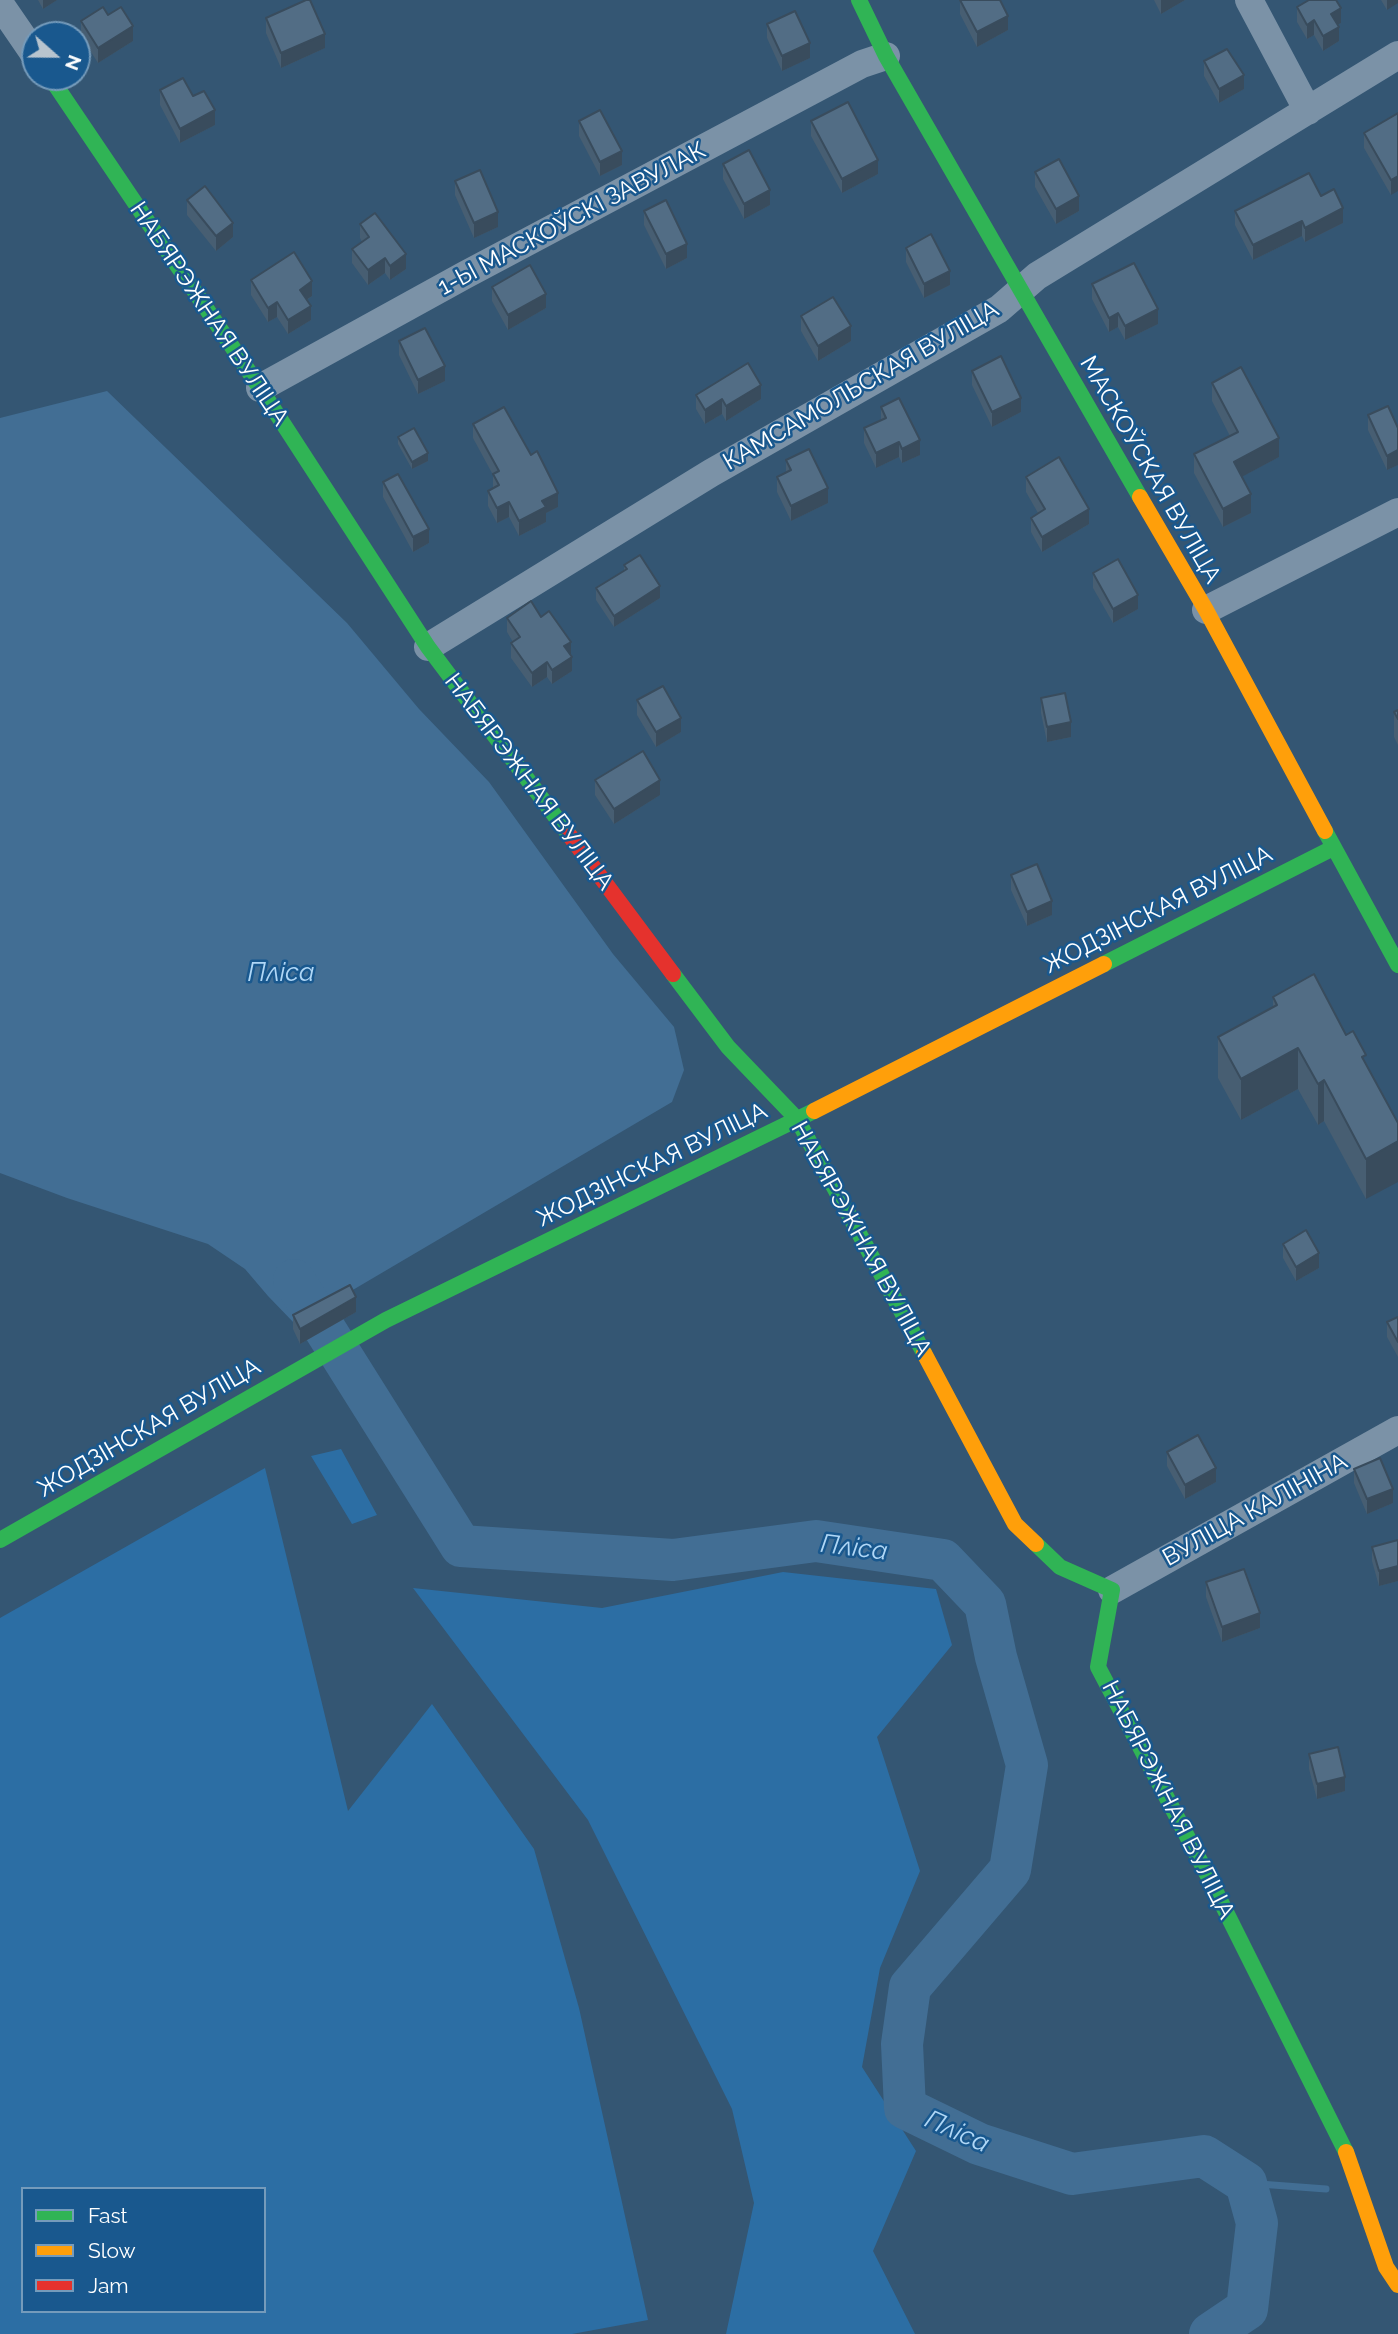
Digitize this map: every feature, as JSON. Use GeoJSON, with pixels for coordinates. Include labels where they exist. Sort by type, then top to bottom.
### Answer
{"type":"FeatureCollection","features":[{"type":"Feature","properties":{"kind":"street","name":"МАСКОЎСКАЯ ВУЛІЦА"},"geometry":{"type":"LineString","coordinates":[[859,0],[886,56],[1019,290],[1206,610],[1333,848],[1396,957]]}},
{"type":"Feature","properties":{"kind":"street"},"geometry":{"type":"LineString","coordinates":[[1249,0],[1308,111]]}},
{"type":"Feature","properties":{"kind":"street"},"geometry":{"type":"LineString","coordinates":[[0,4],[21,35]]}},
{"type":"Feature","properties":{"kind":"street","name":"КАМСАМОЛЬСКАЯ ВУЛІЦА"},"geometry":{"type":"LineString","coordinates":[[428,646],[711,473],[999,309],[1037,276],[1398,55]]}},
{"type":"Feature","properties":{"kind":"street","name":"1-Ы МАСКОЎСКІ ЗАВУЛАК"},"geometry":{"type":"LineString","coordinates":[[260,388],[862,64],[886,56]]}},
{"type":"Feature","properties":{"kind":"street","name":"НАБЯРЭЖНАЯ ВУЛІЦА"},"geometry":{"type":"LineString","coordinates":[[59,91],[260,388],[428,646],[728,1047],[797,1119],[1015,1524],[1060,1567],[1112,1590],[1098,1667],[1208,1876],[1345,2149],[1386,2267],[1398,2285]]}},
{"type":"Feature","properties":{"kind":"street"},"geometry":{"type":"LineString","coordinates":[[1206,610],[1398,512]]}},
{"type":"Feature","properties":{"kind":"street","name":"ЖОДЗІНСКАЯ ВУЛІЦА"},"geometry":{"type":"LineString","coordinates":[[0,1540],[386,1320],[797,1119],[1333,848]]}},
{"type":"Feature","properties":{"kind":"street","name":"ВУЛІЦА КАЛІНІНА"},"geometry":{"type":"LineString","coordinates":[[1112,1590],[1398,1430]]}},
{"type":"Feature","properties":{"kind":"shaded area"},"geometry":{"type":"Polygon","coordinates":[[[341,1449],[377,1515],[352,1524],[311,1456],[341,1449]]]}},
{"type":"Feature","properties":{"kind":"shaded area"},"geometry":{"type":"Polygon","coordinates":[[[265,1468],[348,1811],[432,1704],[534,1849],[579,2008],[648,2320],[572,2334],[0,2334],[0,1618],[265,1468]]]}},
{"type":"Feature","properties":{"kind":"shaded area"},"geometry":{"type":"Polygon","coordinates":[[[783,1572],[936,1589],[952,1645],[877,1737],[920,1871],[880,1968],[862,2067],[916,2151],[873,2251],[915,2334],[726,2334],[754,2203],[732,2109],[588,1820],[413,1588],[602,1608],[783,1572]]]}},
{"type":"Feature","properties":{"kind":"water","name":"Пліса"},"geometry":{"type":"Polygon","coordinates":[[[107,391],[347,623],[419,709],[489,782],[613,954],[674,1027],[684,1070],[672,1102],[295,1324],[245,1269],[208,1244],[0,1173],[0,418],[107,391]]]}},
{"type":"Feature","properties":{"kind":"building"},"geometry":{"type":"Polygon","coordinates":[[[310,0],[325,34],[281,53],[266,18],[310,0]]]}},
{"type":"Feature","properties":{"kind":"building"},"geometry":{"type":"Polygon","coordinates":[[[960,0],[1000,0],[1008,16],[977,32],[960,0]]]}},
{"type":"Feature","properties":{"kind":"building"},"geometry":{"type":"Polygon","coordinates":[[[1309,0],[1336,0],[1341,8],[1331,14],[1339,27],[1323,36],[1314,20],[1307,25],[1297,7],[1309,0]]]}},
{"type":"Feature","properties":{"kind":"building"},"geometry":{"type":"Polygon","coordinates":[[[103,7],[108,15],[121,7],[133,26],[98,48],[91,37],[91,21],[81,21],[103,7]]]}},
{"type":"Feature","properties":{"kind":"building"},"geometry":{"type":"Polygon","coordinates":[[[795,11],[810,43],[782,56],[767,24],[795,11]]]}},
{"type":"Feature","properties":{"kind":"building"},"geometry":{"type":"Polygon","coordinates":[[[1227,49],[1244,75],[1219,89],[1204,61],[1227,49]]]}},
{"type":"Feature","properties":{"kind":"building"},"geometry":{"type":"Polygon","coordinates":[[[183,78],[193,96],[204,91],[215,110],[180,129],[160,90],[183,78]]]}},
{"type":"Feature","properties":{"kind":"building"},"geometry":{"type":"Polygon","coordinates":[[[848,102],[878,160],[842,179],[811,121],[848,102]]]}},
{"type":"Feature","properties":{"kind":"building"},"geometry":{"type":"Polygon","coordinates":[[[600,110],[622,151],[600,162],[579,121],[600,110]]]}},
{"type":"Feature","properties":{"kind":"building"},"geometry":{"type":"Polygon","coordinates":[[[1398,113],[1398,176],[1391,180],[1364,133],[1398,113]]]}},
{"type":"Feature","properties":{"kind":"building"},"geometry":{"type":"Polygon","coordinates":[[[749,150],[770,190],[744,204],[723,164],[749,150]]]}},
{"type":"Feature","properties":{"kind":"building"},"geometry":{"type":"Polygon","coordinates":[[[1059,159],[1079,196],[1056,209],[1035,172],[1059,159]]]}},
{"type":"Feature","properties":{"kind":"building"},"geometry":{"type":"Polygon","coordinates":[[[480,170],[498,212],[474,223],[455,181],[480,170]]]}},
{"type":"Feature","properties":{"kind":"building"},"geometry":{"type":"Polygon","coordinates":[[[1309,173],[1321,196],[1334,189],[1343,208],[1305,228],[1302,221],[1253,245],[1235,211],[1309,173]]]}},
{"type":"Feature","properties":{"kind":"building"},"geometry":{"type":"Polygon","coordinates":[[[205,186],[233,223],[216,236],[187,200],[205,186]]]}},
{"type":"Feature","properties":{"kind":"building"},"geometry":{"type":"Polygon","coordinates":[[[666,200],[687,244],[666,254],[644,211],[666,200]]]}},
{"type":"Feature","properties":{"kind":"building"},"geometry":{"type":"Polygon","coordinates":[[[375,213],[406,254],[390,266],[385,258],[368,270],[352,249],[369,237],[360,224],[375,213]]]}},
{"type":"Feature","properties":{"kind":"building"},"geometry":{"type":"Polygon","coordinates":[[[931,234],[950,271],[924,284],[906,248],[931,234]]]}},
{"type":"Feature","properties":{"kind":"building"},"geometry":{"type":"Polygon","coordinates":[[[294,252],[312,281],[300,290],[311,306],[288,320],[277,302],[268,308],[251,280],[294,252]]]}},
{"type":"Feature","properties":{"kind":"building"},"geometry":{"type":"Polygon","coordinates":[[[1134,263],[1158,309],[1125,326],[1118,313],[1109,318],[1092,284],[1134,263]]]}},
{"type":"Feature","properties":{"kind":"building"},"geometry":{"type":"Polygon","coordinates":[[[530,265],[546,294],[508,315],[492,287],[530,265]]]}},
{"type":"Feature","properties":{"kind":"building"},"geometry":{"type":"Polygon","coordinates":[[[833,297],[851,326],[818,346],[801,316],[833,297]]]}},
{"type":"Feature","properties":{"kind":"building"},"geometry":{"type":"Polygon","coordinates":[[[425,328],[445,366],[418,380],[399,341],[425,328]]]}},
{"type":"Feature","properties":{"kind":"building"},"geometry":{"type":"Polygon","coordinates":[[[1001,356],[1021,398],[992,412],[972,371],[1001,356]]]}},
{"type":"Feature","properties":{"kind":"building"},"geometry":{"type":"Polygon","coordinates":[[[748,363],[761,385],[726,406],[722,399],[705,410],[696,395],[748,363]]]}},
{"type":"Feature","properties":{"kind":"building"},"geometry":{"type":"Polygon","coordinates":[[[1241,367],[1279,438],[1234,462],[1251,494],[1223,509],[1194,454],[1238,432],[1212,383],[1241,367]]]}},
{"type":"Feature","properties":{"kind":"building"},"geometry":{"type":"Polygon","coordinates":[[[899,398],[920,440],[902,449],[899,442],[876,453],[864,428],[886,418],[881,407],[899,398]]]}},
{"type":"Feature","properties":{"kind":"building"},"geometry":{"type":"Polygon","coordinates":[[[1388,406],[1398,428],[1398,450],[1387,456],[1368,415],[1388,406]]]}},
{"type":"Feature","properties":{"kind":"building"},"geometry":{"type":"Polygon","coordinates":[[[504,407],[531,455],[537,451],[558,493],[542,501],[546,507],[519,521],[509,502],[497,508],[488,491],[499,485],[493,474],[499,471],[473,424],[504,407]]]}},
{"type":"Feature","properties":{"kind":"building"},"geometry":{"type":"Polygon","coordinates":[[[414,428],[428,453],[412,462],[398,437],[414,428]]]}},
{"type":"Feature","properties":{"kind":"building"},"geometry":{"type":"Polygon","coordinates":[[[809,449],[828,488],[791,506],[777,477],[791,470],[786,460],[809,449]]]}},
{"type":"Feature","properties":{"kind":"building"},"geometry":{"type":"Polygon","coordinates":[[[1059,457],[1089,509],[1042,537],[1031,518],[1045,509],[1026,477],[1059,457]]]}},
{"type":"Feature","properties":{"kind":"building"},"geometry":{"type":"Polygon","coordinates":[[[398,474],[429,529],[413,537],[383,482],[398,474]]]}},
{"type":"Feature","properties":{"kind":"building"},"geometry":{"type":"Polygon","coordinates":[[[640,555],[660,586],[614,616],[596,588],[627,569],[624,565],[640,555]]]}},
{"type":"Feature","properties":{"kind":"building"},"geometry":{"type":"Polygon","coordinates":[[[1118,559],[1138,595],[1113,609],[1093,573],[1118,559]]]}},
{"type":"Feature","properties":{"kind":"building"},"geometry":{"type":"Polygon","coordinates":[[[531,601],[541,617],[549,611],[571,642],[564,646],[572,657],[552,670],[547,662],[532,673],[511,643],[520,637],[507,618],[531,601]]]}},
{"type":"Feature","properties":{"kind":"building"},"geometry":{"type":"Polygon","coordinates":[[[663,686],[681,718],[656,732],[637,700],[663,686]]]}},
{"type":"Feature","properties":{"kind":"building"},"geometry":{"type":"Polygon","coordinates":[[[1065,693],[1071,722],[1047,727],[1041,698],[1065,693]]]}},
{"type":"Feature","properties":{"kind":"building"},"geometry":{"type":"Polygon","coordinates":[[[643,751],[660,780],[614,809],[595,780],[643,751]]]}},
{"type":"Feature","properties":{"kind":"building"},"geometry":{"type":"Polygon","coordinates":[[[1037,864],[1052,901],[1027,912],[1011,875],[1037,864]]]}},
{"type":"Feature","properties":{"kind":"building"},"geometry":{"type":"Polygon","coordinates":[[[1314,974],[1346,1035],[1353,1031],[1366,1055],[1362,1057],[1398,1123],[1398,1141],[1366,1159],[1324,1080],[1318,1084],[1298,1048],[1241,1079],[1218,1037],[1277,1005],[1273,997],[1314,974]]]}},
{"type":"Feature","properties":{"kind":"building"},"geometry":{"type":"Polygon","coordinates":[[[1306,1230],[1319,1253],[1296,1267],[1283,1244],[1306,1230]]]}},
{"type":"Feature","properties":{"kind":"building"},"geometry":{"type":"Polygon","coordinates":[[[350,1285],[356,1297],[300,1329],[293,1315],[350,1285]]]}},
{"type":"Feature","properties":{"kind":"building"},"geometry":{"type":"Polygon","coordinates":[[[1398,1317],[1398,1342],[1387,1322],[1398,1317]]]}},
{"type":"Feature","properties":{"kind":"building"},"geometry":{"type":"Polygon","coordinates":[[[1198,1435],[1216,1468],[1185,1485],[1167,1452],[1198,1435]]]}},
{"type":"Feature","properties":{"kind":"building"},"geometry":{"type":"Polygon","coordinates":[[[1380,1458],[1393,1489],[1367,1499],[1354,1469],[1380,1458]]]}},
{"type":"Feature","properties":{"kind":"building"},"geometry":{"type":"Polygon","coordinates":[[[1398,1540],[1398,1566],[1379,1571],[1372,1547],[1398,1540]]]}},
{"type":"Feature","properties":{"kind":"building"},"geometry":{"type":"Polygon","coordinates":[[[1244,1569],[1260,1613],[1222,1627],[1206,1582],[1244,1569]]]}},
{"type":"Feature","properties":{"kind":"building"},"geometry":{"type":"Polygon","coordinates":[[[1338,1747],[1345,1777],[1317,1784],[1309,1754],[1338,1747]]]}},
{"type":"Feature","properties":{"kind":"waterway","name":"Пліса"},"geometry":{"type":"LineString","coordinates":[[294,1280],[461,1546],[673,1560],[816,1541],[943,1560],[985,1604],[996,1657],[1027,1765],[1010,1870],[910,1987],[902,2044],[905,2108],[979,2144],[1072,2174],[1204,2156],[1246,2183],[1257,2223],[1247,2309],[1210,2334]]}},
{"type":"Feature","properties":{"kind":"waterway"},"geometry":{"type":"LineString","coordinates":[[1246,2183],[1326,2189]]}},
{"type":"Feature","properties":{"kind":"traffic: fast"},"geometry":{"type":"LineString","coordinates":[[859,0],[886,56],[1140,497]]}},
{"type":"Feature","properties":{"kind":"traffic: fast"},"geometry":{"type":"LineString","coordinates":[[59,91],[260,388],[428,647],[570,836]]}},
{"type":"Feature","properties":{"kind":"traffic: fast"},"geometry":{"type":"LineString","coordinates":[[1325,831],[1398,965]]}},
{"type":"Feature","properties":{"kind":"traffic: fast"},"geometry":{"type":"LineString","coordinates":[[1104,964],[1333,848]]}},
{"type":"Feature","properties":{"kind":"traffic: fast"},"geometry":{"type":"LineString","coordinates":[[673,974],[728,1047],[797,1119],[924,1353]]}},
{"type":"Feature","properties":{"kind":"traffic: fast"},"geometry":{"type":"LineString","coordinates":[[0,1540],[386,1320],[814,1111]]}},
{"type":"Feature","properties":{"kind":"traffic: fast"},"geometry":{"type":"LineString","coordinates":[[1036,1544],[1060,1567],[1112,1590],[1098,1667],[1208,1876],[1346,2152]]}},
{"type":"Feature","properties":{"kind":"traffic: slow"},"geometry":{"type":"LineString","coordinates":[[1140,497],[1206,610],[1325,831]]}},
{"type":"Feature","properties":{"kind":"traffic: slow"},"geometry":{"type":"LineString","coordinates":[[814,1111],[1104,964]]}},
{"type":"Feature","properties":{"kind":"traffic: slow"},"geometry":{"type":"LineString","coordinates":[[924,1353],[1015,1524],[1036,1544]]}},
{"type":"Feature","properties":{"kind":"traffic: slow"},"geometry":{"type":"LineString","coordinates":[[1346,2152],[1386,2267],[1398,2285]]}},
{"type":"Feature","properties":{"kind":"traffic: jam"},"geometry":{"type":"LineString","coordinates":[[570,836],[673,974]]}}]}
